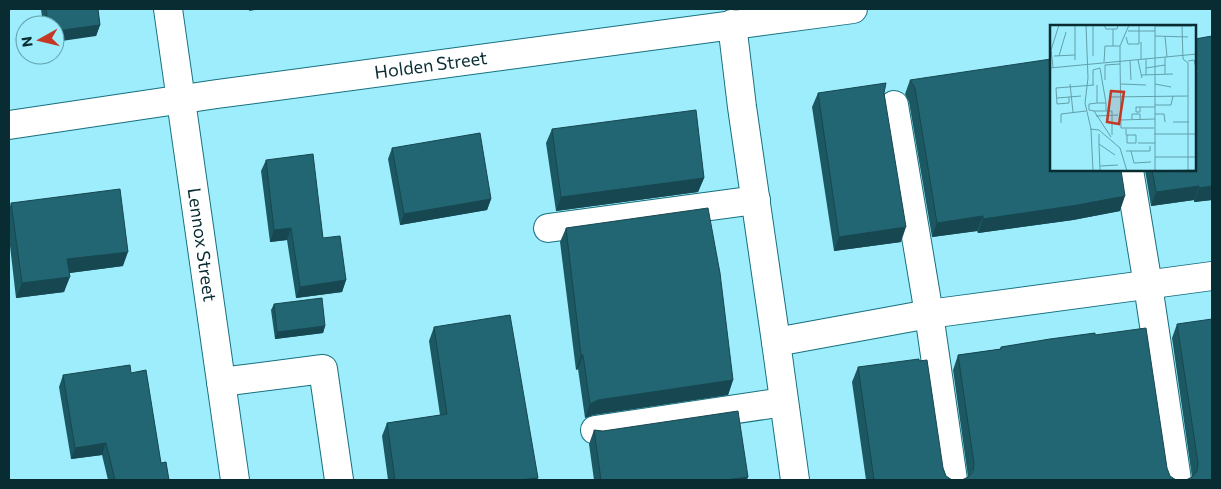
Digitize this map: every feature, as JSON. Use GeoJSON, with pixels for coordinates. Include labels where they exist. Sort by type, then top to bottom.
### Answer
{"type":"FeatureCollection","features":[{"type":"Feature","properties":{"kind":"street","name":"Lennox Street"},"geometry":{"type":"LineString","coordinates":[[168,9],[235,480]]}},
{"type":"Feature","properties":{"kind":"street","name":"Holden Street"},"geometry":{"type":"LineString","coordinates":[[9,125],[180,99],[853,9]]}},
{"type":"Feature","properties":{"kind":"street"},"geometry":{"type":"LineString","coordinates":[[732,24],[742,107],[796,480]]}},
{"type":"Feature","properties":{"kind":"street"},"geometry":{"type":"LineString","coordinates":[[894,105],[929,314],[953,480]]}},
{"type":"Feature","properties":{"kind":"street"},"geometry":{"type":"LineString","coordinates":[[1129,171],[1177,480]]}},
{"type":"Feature","properties":{"kind":"street"},"geometry":{"type":"LineString","coordinates":[[548,228],[756,200]]}},
{"type":"Feature","properties":{"kind":"street"},"geometry":{"type":"LineString","coordinates":[[776,342],[929,314],[1212,276]]}},
{"type":"Feature","properties":{"kind":"street"},"geometry":{"type":"LineString","coordinates":[[221,382],[323,368],[339,480]]}},
{"type":"Feature","properties":{"kind":"street"},"geometry":{"type":"LineString","coordinates":[[595,430],[784,402]]}},
{"type":"Feature","properties":{"kind":"building"},"geometry":{"type":"Polygon","coordinates":[[[46,9],[98,9],[100,25],[65,30],[65,15],[47,15],[46,9]]]}},
{"type":"Feature","properties":{"kind":"building"},"geometry":{"type":"Polygon","coordinates":[[[1212,36],[1212,186],[1156,192],[1152,171],[1196,171],[1196,39],[1212,36]]]}},
{"type":"Feature","properties":{"kind":"building"},"geometry":{"type":"Polygon","coordinates":[[[1050,59],[1050,171],[1121,171],[1125,196],[983,219],[983,216],[937,223],[915,88],[910,80],[1050,59]]]}},
{"type":"Feature","properties":{"kind":"building"},"geometry":{"type":"Polygon","coordinates":[[[886,83],[884,93],[906,227],[839,237],[818,93],[886,83]]]}},
{"type":"Feature","properties":{"kind":"building"},"geometry":{"type":"Polygon","coordinates":[[[696,110],[704,178],[561,197],[552,129],[696,110]]]}},
{"type":"Feature","properties":{"kind":"building"},"geometry":{"type":"Polygon","coordinates":[[[480,133],[491,199],[404,214],[392,148],[480,133]]]}},
{"type":"Feature","properties":{"kind":"building"},"geometry":{"type":"Polygon","coordinates":[[[313,154],[323,238],[340,236],[346,280],[300,287],[291,228],[274,230],[266,160],[313,154]]]}},
{"type":"Feature","properties":{"kind":"building"},"geometry":{"type":"Polygon","coordinates":[[[120,189],[128,252],[67,259],[70,277],[22,283],[11,203],[120,189]]]}},
{"type":"Feature","properties":{"kind":"building"},"geometry":{"type":"Polygon","coordinates":[[[708,208],[720,273],[733,380],[598,400],[590,404],[583,355],[581,355],[566,228],[708,208]]]}},
{"type":"Feature","properties":{"kind":"building"},"geometry":{"type":"Polygon","coordinates":[[[322,298],[325,326],[277,332],[274,304],[322,298]]]}},
{"type":"Feature","properties":{"kind":"building"},"geometry":{"type":"Polygon","coordinates":[[[510,315],[538,478],[520,480],[395,480],[387,423],[447,414],[434,327],[510,315]]]}},
{"type":"Feature","properties":{"kind":"building"},"geometry":{"type":"Polygon","coordinates":[[[1212,319],[1212,480],[1186,480],[1197,471],[1198,463],[1177,324],[1212,319]]]}},
{"type":"Feature","properties":{"kind":"building"},"geometry":{"type":"Polygon","coordinates":[[[1146,328],[1167,468],[1170,476],[1176,480],[962,480],[973,472],[974,464],[958,355],[1050,339],[1146,328]]]}},
{"type":"Feature","properties":{"kind":"building"},"geometry":{"type":"Polygon","coordinates":[[[919,359],[919,361],[927,360],[943,468],[946,476],[952,480],[874,480],[858,367],[919,359]]]}},
{"type":"Feature","properties":{"kind":"building"},"geometry":{"type":"Polygon","coordinates":[[[130,365],[131,373],[146,370],[161,463],[166,462],[169,480],[115,480],[106,443],[75,448],[63,375],[130,365]]]}},
{"type":"Feature","properties":{"kind":"building"},"geometry":{"type":"Polygon","coordinates":[[[738,411],[748,477],[726,480],[601,480],[594,430],[603,431],[738,411]]]}}]}
